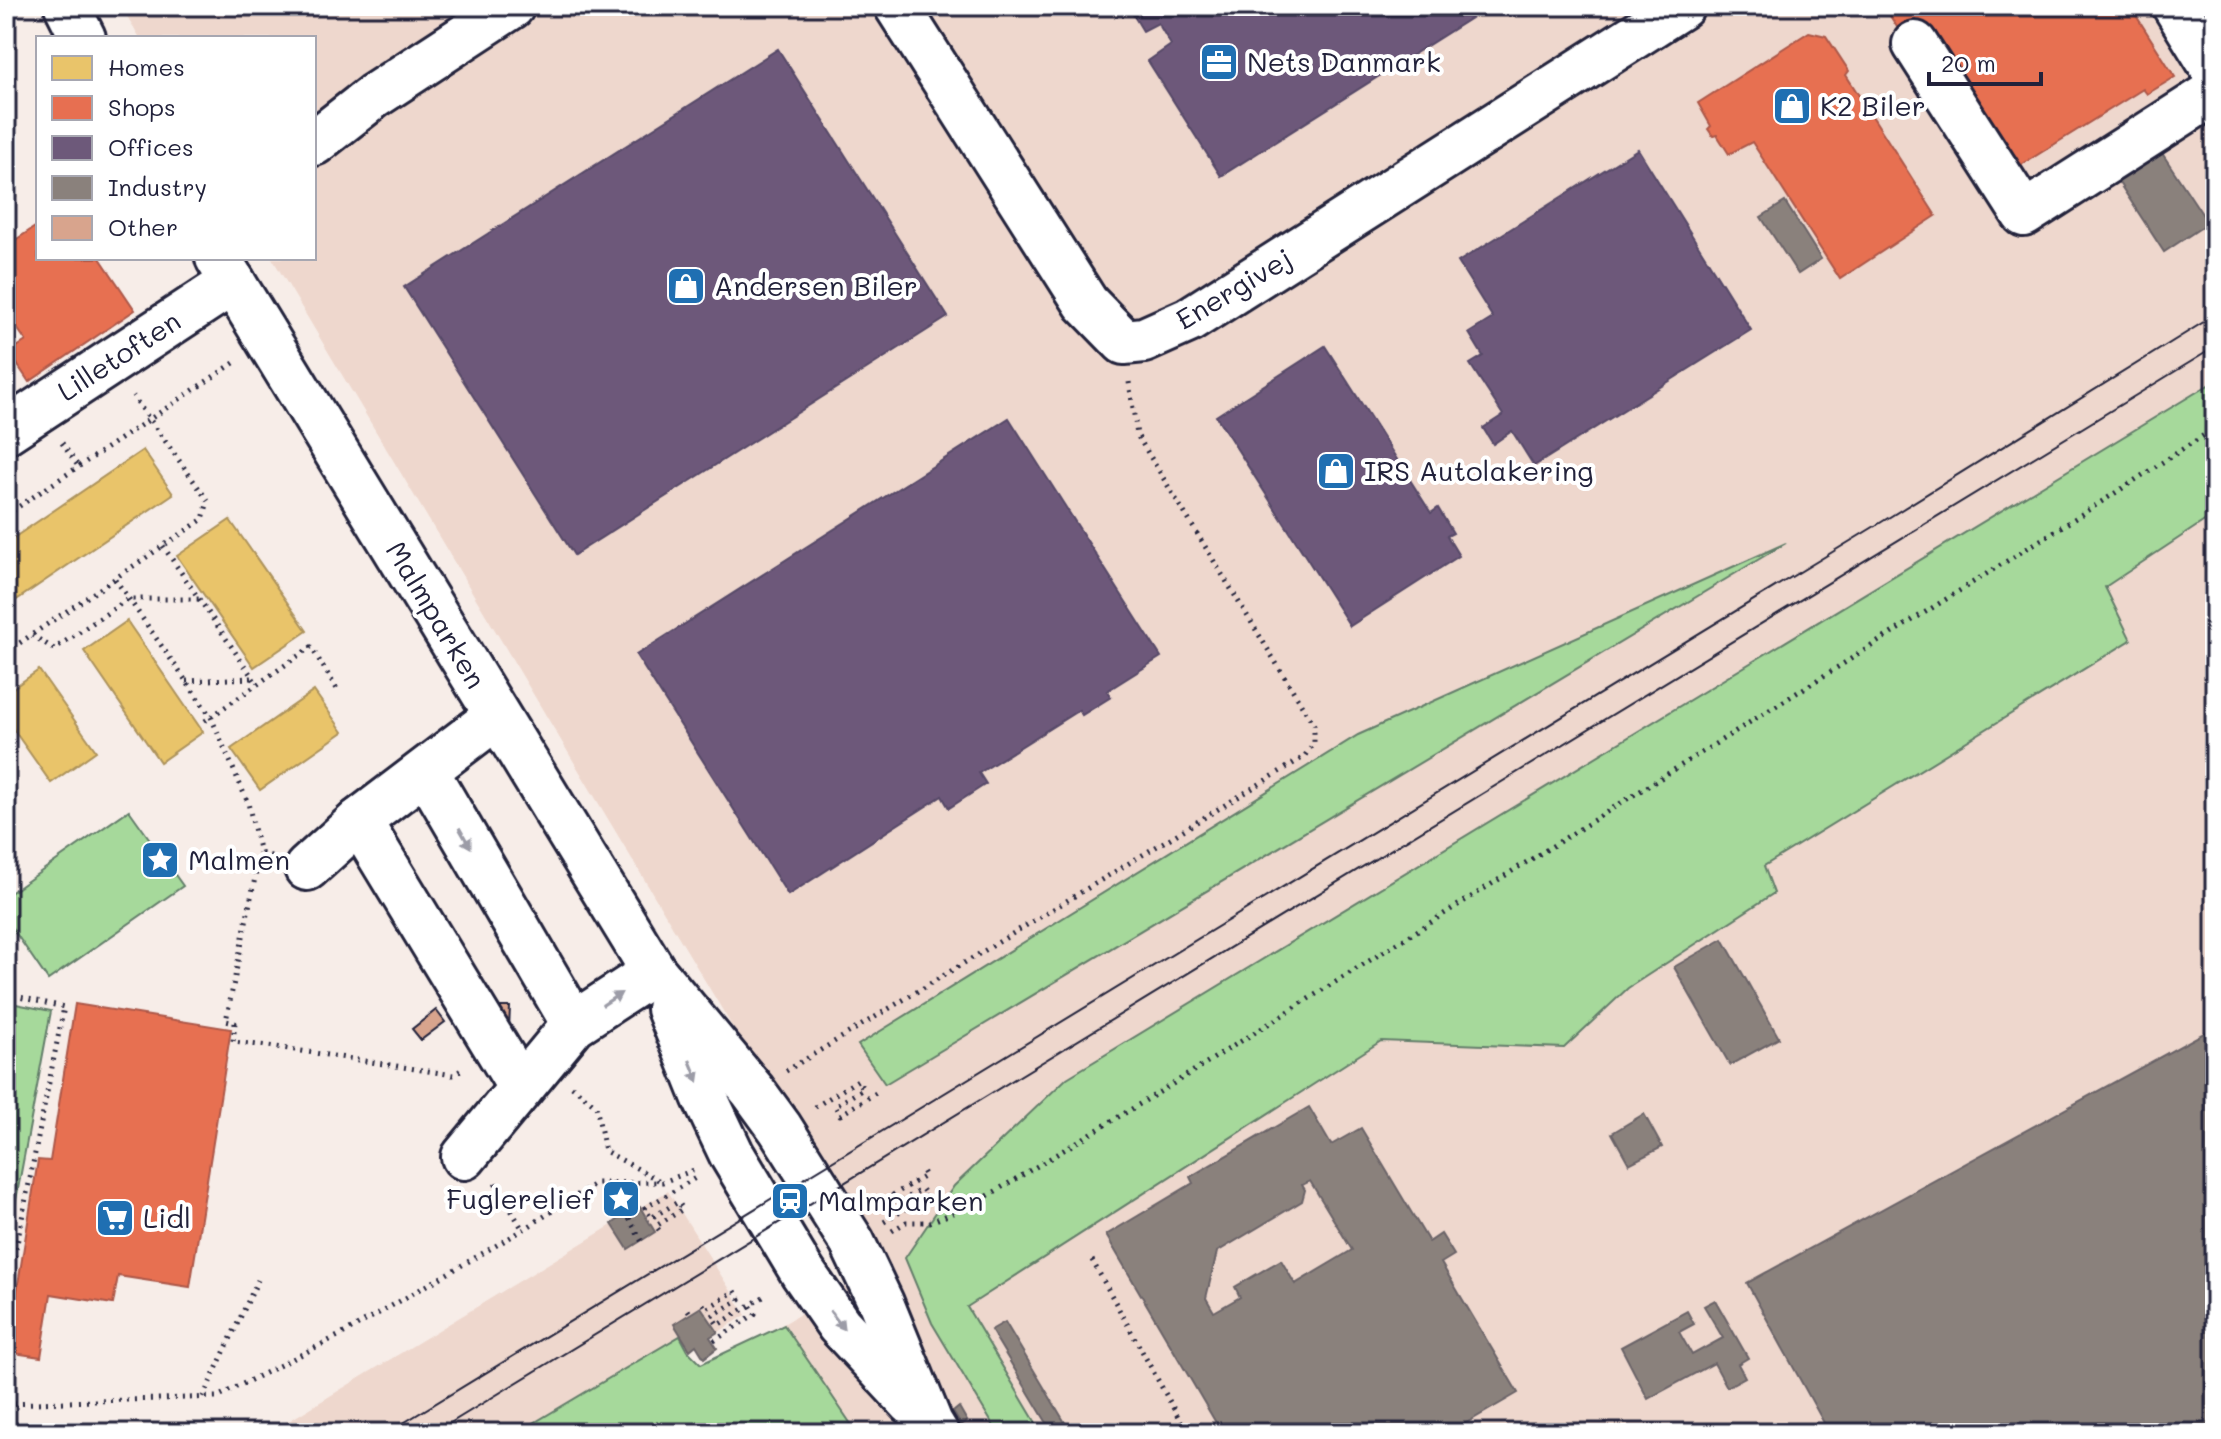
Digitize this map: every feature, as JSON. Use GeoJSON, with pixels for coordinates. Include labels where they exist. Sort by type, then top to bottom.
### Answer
{"type":"FeatureCollection","features":[{"type":"Feature","properties":{"kind":"street"},"geometry":{"type":"LineString","coordinates":[[316,141],[374,96],[512,6]]}},
{"type":"Feature","properties":{"kind":"street"},"geometry":{"type":"LineString","coordinates":[[897,6],[1086,303],[1124,342]]}},
{"type":"Feature","properties":{"kind":"street","name":"Energivej"},"geometry":{"type":"LineString","coordinates":[[1124,342],[1144,340],[1189,320],[1682,6]]}},
{"type":"Feature","properties":{"kind":"street"},"geometry":{"type":"LineString","coordinates":[[2175,6],[2215,71]]}},
{"type":"Feature","properties":{"kind":"street"},"geometry":{"type":"LineString","coordinates":[[1915,44],[2024,214],[2215,92]]}},
{"type":"Feature","properties":{"kind":"street"},"geometry":{"type":"LineString","coordinates":[[316,116],[374,96]]}},
{"type":"Feature","properties":{"kind":"street","name":"Malmparken"},"geometry":{"type":"LineString","coordinates":[[226,270],[654,972],[780,1128],[857,1253],[933,1428]]}},
{"type":"Feature","properties":{"kind":"street","name":"Lilletoften"},"geometry":{"type":"LineString","coordinates":[[6,431],[110,362],[226,270]]}},
{"type":"Feature","properties":{"kind":"street"},"geometry":{"type":"LineString","coordinates":[[291,862],[359,821],[497,716]]}},
{"type":"Feature","properties":{"kind":"street"},"geometry":{"type":"LineString","coordinates":[[426,771],[574,1024]]}},
{"type":"Feature","properties":{"kind":"street"},"geometry":{"type":"LineString","coordinates":[[359,821],[521,1088]]}},
{"type":"Feature","properties":{"kind":"street"},"geometry":{"type":"LineString","coordinates":[[464,1157],[574,1024],[654,972]]}},
{"type":"Feature","properties":{"kind":"street","name":"Malmparken"},"geometry":{"type":"LineString","coordinates":[[654,972],[704,1096],[732,1155],[803,1273],[839,1325],[933,1428]]}},
{"type":"Feature","properties":{"kind":"path"},"geometry":{"type":"LineString","coordinates":[[6,515],[268,340]]}},
{"type":"Feature","properties":{"kind":"path"},"geometry":{"type":"LineString","coordinates":[[787,1071],[1304,757],[1314,742],[1314,725],[1137,435],[1124,342]]}},
{"type":"Feature","properties":{"kind":"path"},"geometry":{"type":"LineString","coordinates":[[6,652],[203,519],[208,501],[110,362]]}},
{"type":"Feature","properties":{"kind":"path"},"geometry":{"type":"LineString","coordinates":[[857,1253],[906,1222],[930,1222],[971,1206],[1168,1087],[2215,428]]}},
{"type":"Feature","properties":{"kind":"path"},"geometry":{"type":"LineString","coordinates":[[163,546],[257,684]]}},
{"type":"Feature","properties":{"kind":"path"},"geometry":{"type":"LineString","coordinates":[[115,579],[208,719],[248,803],[260,853],[226,1021],[235,1023],[233,1042],[453,1075],[497,1047]]}},
{"type":"Feature","properties":{"kind":"path"},"geometry":{"type":"LineString","coordinates":[[32,635],[54,649],[128,599],[199,599]]}},
{"type":"Feature","properties":{"kind":"path"},"geometry":{"type":"LineString","coordinates":[[6,641],[15,646]]}},
{"type":"Feature","properties":{"kind":"path"},"geometry":{"type":"LineString","coordinates":[[208,719],[311,647],[337,689]]}},
{"type":"Feature","properties":{"kind":"path"},"geometry":{"type":"LineString","coordinates":[[185,681],[252,678]]}},
{"type":"Feature","properties":{"kind":"path"},"geometry":{"type":"LineString","coordinates":[[260,853],[291,862]]}},
{"type":"Feature","properties":{"kind":"path"},"geometry":{"type":"LineString","coordinates":[[6,994],[64,1007],[12,1269],[6,1277]]}},
{"type":"Feature","properties":{"kind":"path"},"geometry":{"type":"LineString","coordinates":[[836,1094],[858,1080],[863,1089],[835,1106],[840,1115],[876,1093],[879,1097]]}},
{"type":"Feature","properties":{"kind":"path"},"geometry":{"type":"LineString","coordinates":[[6,1404],[217,1397],[348,1331],[523,1230],[596,1183],[663,1182],[732,1155]]}},
{"type":"Feature","properties":{"kind":"path"},"geometry":{"type":"LineString","coordinates":[[464,1157],[483,1162],[523,1230]]}},
{"type":"Feature","properties":{"kind":"path"},"geometry":{"type":"LineString","coordinates":[[898,1214],[927,1196],[922,1189],[898,1203],[893,1195],[925,1176],[922,1171]]}},
{"type":"Feature","properties":{"kind":"path"},"geometry":{"type":"LineString","coordinates":[[610,1183],[643,1244]]}},
{"type":"Feature","properties":{"kind":"path"},"geometry":{"type":"LineString","coordinates":[[659,1230],[656,1226],[683,1209],[678,1202],[651,1218],[645,1208],[672,1192]]}},
{"type":"Feature","properties":{"kind":"path"},"geometry":{"type":"LineString","coordinates":[[1092,1260],[1187,1433]]}},
{"type":"Feature","properties":{"kind":"path"},"geometry":{"type":"LineString","coordinates":[[203,1397],[258,1280]]}},
{"type":"Feature","properties":{"kind":"path"},"geometry":{"type":"LineString","coordinates":[[703,1304],[706,1309],[735,1291],[740,1299],[712,1316],[718,1325],[748,1306],[755,1314],[714,1341]]}},
{"type":"Feature","properties":{"kind":"path"},"geometry":{"type":"LineString","coordinates":[[1163,1433],[1181,1422]]}},
{"type":"Feature","properties":{"kind":"shaded area"},"geometry":{"type":"Polygon","coordinates":[[[121,6],[2215,6],[2215,1433],[601,1433],[877,1268],[273,260],[316,260],[316,36],[139,36],[121,6]]]}},
{"type":"Feature","properties":{"kind":"shaded area"},"geometry":{"type":"Polygon","coordinates":[[[668,1191],[746,1315],[688,1351],[679,1336],[517,1433],[269,1433],[668,1191]]]}},
{"type":"Feature","properties":{"kind":"green space"},"geometry":{"type":"Polygon","coordinates":[[[2215,381],[2215,514],[2105,587],[2131,640],[1764,866],[1774,893],[1628,988],[1564,1048],[1381,1041],[967,1307],[1042,1433],[998,1433],[932,1323],[905,1258],[954,1186],[1067,1078],[2215,381]]]}},
{"type":"Feature","properties":{"kind":"green space"},"geometry":{"type":"Polygon","coordinates":[[[1786,543],[885,1084],[858,1045],[1358,735],[1786,543]]]}},
{"type":"Feature","properties":{"kind":"green space"},"geometry":{"type":"Polygon","coordinates":[[[129,810],[183,886],[48,980],[6,919],[6,896],[129,810]]]}},
{"type":"Feature","properties":{"kind":"green space"},"geometry":{"type":"Polygon","coordinates":[[[6,1002],[51,1011],[6,1254],[6,1002]]]}},
{"type":"Feature","properties":{"kind":"green space"},"geometry":{"type":"Polygon","coordinates":[[[784,1325],[857,1433],[819,1433],[816,1429],[808,1433],[517,1433],[680,1336],[688,1351],[701,1364],[784,1325]]]}},
{"type":"Feature","properties":{"kind":"building: Homes"},"geometry":{"type":"Polygon","coordinates":[[[6,183],[16,197],[6,203],[6,183]]]}},
{"type":"Feature","properties":{"kind":"building: Homes"},"geometry":{"type":"Polygon","coordinates":[[[143,450],[173,494],[9,605],[6,600],[6,543],[143,450]]]}},
{"type":"Feature","properties":{"kind":"building: Homes"},"geometry":{"type":"Polygon","coordinates":[[[230,520],[307,631],[254,667],[177,556],[230,520]]]}},
{"type":"Feature","properties":{"kind":"building: Homes"},"geometry":{"type":"Polygon","coordinates":[[[127,621],[203,732],[160,762],[84,651],[127,621]]]}},
{"type":"Feature","properties":{"kind":"building: Homes"},"geometry":{"type":"Polygon","coordinates":[[[39,670],[96,751],[51,783],[6,719],[6,693],[39,670]]]}},
{"type":"Feature","properties":{"kind":"building: Homes"},"geometry":{"type":"Polygon","coordinates":[[[314,691],[343,732],[260,790],[231,749],[314,691]]]}},
{"type":"Feature","properties":{"kind":"building: Shops"},"geometry":{"type":"Polygon","coordinates":[[[1884,6],[2130,6],[2175,77],[2147,94],[2143,89],[2018,167],[1926,23],[1903,37],[1884,6]]]}},
{"type":"Feature","properties":{"kind":"building: Shops"},"geometry":{"type":"Polygon","coordinates":[[[1809,32],[1826,36],[1849,71],[1846,75],[1936,216],[1840,279],[1752,142],[1729,154],[1717,135],[1713,136],[1708,129],[1711,126],[1698,103],[1809,32]]]}},
{"type":"Feature","properties":{"kind":"building: Shops"},"geometry":{"type":"Polygon","coordinates":[[[36,226],[36,260],[101,260],[135,310],[29,382],[9,352],[26,341],[6,312],[6,246],[36,226]]]}},
{"type":"Feature","properties":{"kind":"building: Shops","name":"Lidl"},"geometry":{"type":"Polygon","coordinates":[[[75,1004],[231,1029],[190,1287],[118,1276],[113,1304],[51,1294],[41,1357],[7,1352],[38,1160],[50,1161],[75,1004]]]}},
{"type":"Feature","properties":{"kind":"building: Offices"},"geometry":{"type":"Polygon","coordinates":[[[1128,6],[1490,6],[1221,176],[1148,61],[1171,45],[1158,23],[1143,31],[1128,6]]]}},
{"type":"Feature","properties":{"kind":"building: Offices"},"geometry":{"type":"Polygon","coordinates":[[[778,49],[948,317],[574,555],[404,287],[778,49]]]}},
{"type":"Feature","properties":{"kind":"building: Offices"},"geometry":{"type":"Polygon","coordinates":[[[1638,149],[1751,330],[1534,466],[1512,431],[1493,444],[1483,428],[1503,415],[1470,364],[1483,356],[1469,333],[1493,318],[1458,262],[1638,149]]]}},
{"type":"Feature","properties":{"kind":"building: Offices"},"geometry":{"type":"Polygon","coordinates":[[[1325,346],[1431,513],[1438,508],[1453,533],[1447,536],[1459,556],[1350,626],[1216,416],[1325,346]]]}},
{"type":"Feature","properties":{"kind":"building: Offices"},"geometry":{"type":"Polygon","coordinates":[[[1009,418],[1161,657],[1107,691],[1111,697],[1082,715],[1079,710],[979,773],[986,784],[949,808],[942,796],[788,895],[636,655],[1009,418]]]}},
{"type":"Feature","properties":{"kind":"building: Industry"},"geometry":{"type":"Polygon","coordinates":[[[2156,144],[2208,223],[2164,252],[2112,172],[2156,144]]]}},
{"type":"Feature","properties":{"kind":"building: Industry"},"geometry":{"type":"Polygon","coordinates":[[[1785,202],[1821,259],[1798,274],[1761,217],[1785,202]]]}},
{"type":"Feature","properties":{"kind":"building: Industry"},"geometry":{"type":"Polygon","coordinates":[[[1723,939],[1779,1038],[1730,1065],[1674,967],[1723,939]]]}},
{"type":"Feature","properties":{"kind":"building: Industry"},"geometry":{"type":"Polygon","coordinates":[[[2215,1027],[2215,1433],[1827,1433],[1747,1283],[2215,1027]]]}},
{"type":"Feature","properties":{"kind":"building: Industry"},"geometry":{"type":"Polygon","coordinates":[[[1309,1107],[1331,1145],[1361,1128],[1429,1242],[1441,1234],[1454,1255],[1441,1263],[1518,1393],[1449,1433],[1222,1433],[1106,1235],[1193,1183],[1190,1177],[1309,1107]],[[1310,1181],[1302,1185],[1305,1190],[1302,1201],[1217,1252],[1206,1298],[1214,1312],[1240,1297],[1235,1287],[1281,1260],[1295,1284],[1352,1250],[1310,1181]]]}},
{"type":"Feature","properties":{"kind":"building: Industry"},"geometry":{"type":"Polygon","coordinates":[[[1644,1114],[1662,1147],[1629,1164],[1612,1133],[1644,1114]]]}},
{"type":"Feature","properties":{"kind":"building: Industry"},"geometry":{"type":"Polygon","coordinates":[[[625,1198],[633,1211],[640,1207],[655,1232],[628,1249],[612,1224],[619,1219],[611,1207],[625,1198]]]}},
{"type":"Feature","properties":{"kind":"building: Industry"},"geometry":{"type":"Polygon","coordinates":[[[1715,1300],[1748,1358],[1738,1364],[1745,1377],[1727,1387],[1714,1363],[1648,1399],[1621,1347],[1687,1311],[1694,1324],[1679,1332],[1692,1355],[1723,1338],[1704,1306],[1715,1300]]]}},
{"type":"Feature","properties":{"kind":"building: Industry"},"geometry":{"type":"Polygon","coordinates":[[[701,1307],[718,1332],[710,1337],[717,1348],[704,1358],[696,1345],[690,1350],[674,1324],[701,1307]]]}},
{"type":"Feature","properties":{"kind":"building: Industry"},"geometry":{"type":"Polygon","coordinates":[[[1005,1322],[1067,1426],[1056,1433],[1053,1433],[991,1330],[1005,1322]]]}},
{"type":"Feature","properties":{"kind":"building: Industry"},"geometry":{"type":"Polygon","coordinates":[[[959,1407],[967,1421],[961,1425],[953,1412],[959,1407]]]}},
{"type":"Feature","properties":{"kind":"building: Other"},"geometry":{"type":"Polygon","coordinates":[[[501,1007],[510,1007],[509,1029],[500,1028],[501,1007]]]}},
{"type":"Feature","properties":{"kind":"building: Other"},"geometry":{"type":"Polygon","coordinates":[[[436,1010],[445,1022],[421,1040],[412,1029],[436,1010]]]}},
{"type":"Feature","properties":{"kind":"tram line"},"geometry":{"type":"LineString","coordinates":[[387,1433],[1880,523],[2215,315]]}},
{"type":"Feature","properties":{"kind":"tram line"},"geometry":{"type":"LineString","coordinates":[[434,1433],[2215,347]]}},
{"type":"Feature","properties":{"kind":"place","name":"Nets Danmark"},"geometry":{"type":"Point","coordinates":[1219,62]}},
{"type":"Feature","properties":{"kind":"place","name":"K2 Biler"},"geometry":{"type":"Point","coordinates":[1792,106]}},
{"type":"Feature","properties":{"kind":"place","name":"Andersen Biler"},"geometry":{"type":"Point","coordinates":[686,286]}},
{"type":"Feature","properties":{"kind":"place","name":"IRS Autolakering"},"geometry":{"type":"Point","coordinates":[1336,471]}},
{"type":"Feature","properties":{"kind":"place","name":"Malmen"},"geometry":{"type":"Point","coordinates":[160,860]}},
{"type":"Feature","properties":{"kind":"place","name":"Fuglerelief"},"geometry":{"type":"Point","coordinates":[621,1199]}},
{"type":"Feature","properties":{"kind":"place","name":"Malmparken"},"geometry":{"type":"Point","coordinates":[790,1201]}},
{"type":"Feature","properties":{"kind":"place","name":"Lidl"},"geometry":{"type":"Point","coordinates":[115,1218]}}]}
